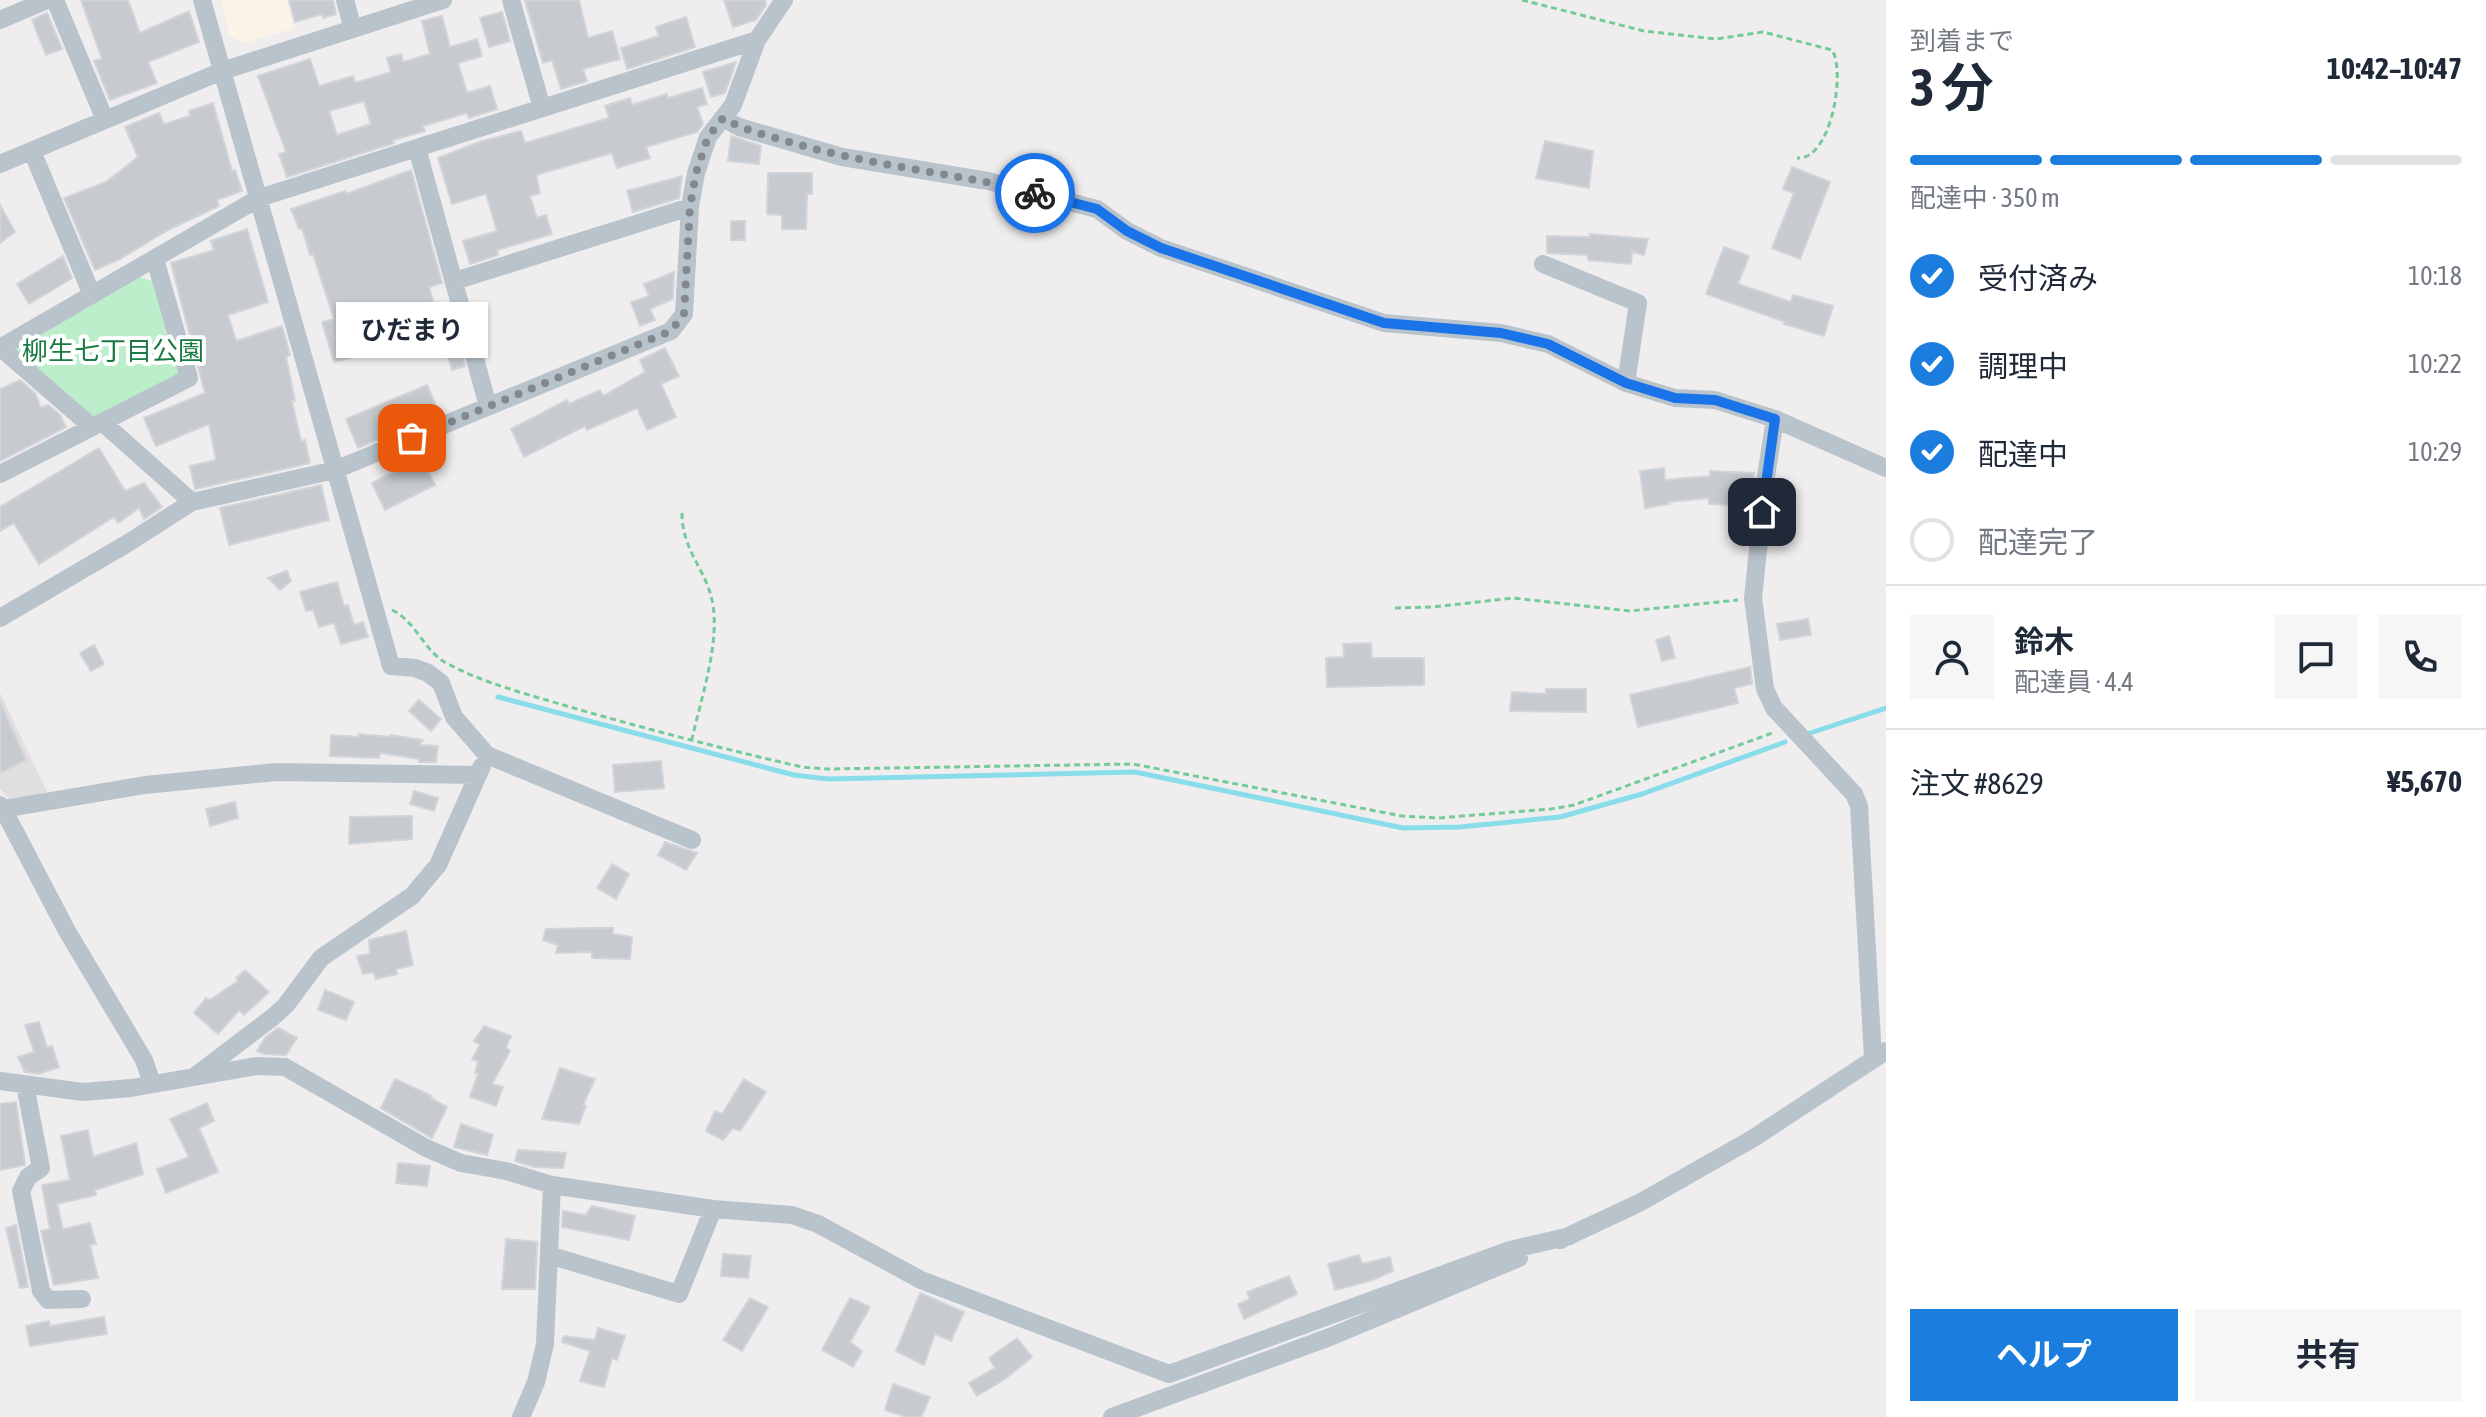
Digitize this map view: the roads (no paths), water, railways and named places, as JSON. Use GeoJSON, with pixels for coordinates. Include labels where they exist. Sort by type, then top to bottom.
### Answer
{"type":"FeatureCollection","features":[{"type":"Feature","properties":{"kind":"street"},"geometry":{"type":"LineString","coordinates":[[0,20],[47,0]]}},
{"type":"Feature","properties":{"kind":"street"},"geometry":{"type":"LineString","coordinates":[[55,0],[105,120]]}},
{"type":"Feature","properties":{"kind":"street"},"geometry":{"type":"LineString","coordinates":[[202,0],[391,666],[415,668],[441,683],[454,717],[487,755],[692,840]]}},
{"type":"Feature","properties":{"kind":"street"},"geometry":{"type":"LineString","coordinates":[[345,0],[353,29]]}},
{"type":"Feature","properties":{"kind":"street"},"geometry":{"type":"LineString","coordinates":[[0,164],[222,71],[443,0]]}},
{"type":"Feature","properties":{"kind":"street"},"geometry":{"type":"LineString","coordinates":[[511,0],[542,108]]}},
{"type":"Feature","properties":{"kind":"street"},"geometry":{"type":"LineString","coordinates":[[0,618],[192,502],[335,470],[671,331],[684,314],[690,207],[696,173],[708,137],[733,105],[757,40],[784,0]]}},
{"type":"Feature","properties":{"kind":"street"},"geometry":{"type":"LineString","coordinates":[[192,502],[0,348],[259,198],[757,40]]}},
{"type":"Feature","properties":{"kind":"street"},"geometry":{"type":"LineString","coordinates":[[723,118],[739,127],[842,157],[988,181],[1097,209],[1127,231],[1161,248],[1384,323],[1501,333],[1548,344],[1626,383],[1675,398],[1715,400],[1775,419],[1886,468]]}},
{"type":"Feature","properties":{"kind":"street"},"geometry":{"type":"LineString","coordinates":[[417,148],[488,406]]}},
{"type":"Feature","properties":{"kind":"street"},"geometry":{"type":"LineString","coordinates":[[32,151],[92,295]]}},
{"type":"Feature","properties":{"kind":"street"},"geometry":{"type":"LineString","coordinates":[[455,281],[690,207]]}},
{"type":"Feature","properties":{"kind":"street"},"geometry":{"type":"LineString","coordinates":[[0,474],[189,378],[155,259]]}},
{"type":"Feature","properties":{"kind":"street"},"geometry":{"type":"LineString","coordinates":[[1543,264],[1638,303],[1626,383]]}},
{"type":"Feature","properties":{"kind":"street"},"geometry":{"type":"LineString","coordinates":[[1112,1417],[1330,1337],[1570,1236],[1639,1203],[1752,1139],[1880,1054],[1859,806],[1854,794],[1774,708],[1765,689],[1753,598],[1775,419]]}},
{"type":"Feature","properties":{"kind":"street"},"geometry":{"type":"LineString","coordinates":[[192,1078],[286,1005],[321,958],[412,896],[438,865],[487,755]]}},
{"type":"Feature","properties":{"kind":"street"},"geometry":{"type":"LineString","coordinates":[[152,1083],[144,1060],[67,931],[2,807],[145,785],[276,772],[478,775]]}},
{"type":"Feature","properties":{"kind":"street"},"geometry":{"type":"LineString","coordinates":[[0,1081],[83,1092],[131,1088],[256,1066],[285,1067],[426,1148],[461,1163],[506,1171],[552,1185],[713,1209],[792,1215],[818,1224],[921,1280],[1169,1374],[1510,1250],[1570,1236]]}},
{"type":"Feature","properties":{"kind":"street"},"geometry":{"type":"LineString","coordinates":[[25,1085],[41,1168],[28,1177],[21,1191],[41,1291],[48,1300],[82,1299]]}},
{"type":"Feature","properties":{"kind":"street"},"geometry":{"type":"LineString","coordinates":[[521,1417],[536,1382],[545,1344],[552,1185]]}},
{"type":"Feature","properties":{"kind":"street"},"geometry":{"type":"LineString","coordinates":[[549,1255],[679,1294],[713,1209]]}},
{"type":"Feature","properties":{"kind":"waterway"},"geometry":{"type":"LineString","coordinates":[[498,697],[794,775],[828,779],[1135,772],[1403,828],[1460,827],[1560,817],[1642,794],[1785,742]]}},
{"type":"Feature","properties":{"kind":"waterway"},"geometry":{"type":"LineString","coordinates":[[1810,733],[1886,708]]}},
{"type":"Feature","properties":{"kind":"place","name":"ひだまり"},"geometry":{"type":"Point","coordinates":[412,438]}},
{"type":"Feature","properties":{"kind":"park label","name":"柳生七丁目公園"},"geometry":{"type":"Point","coordinates":[113,351]}}]}
